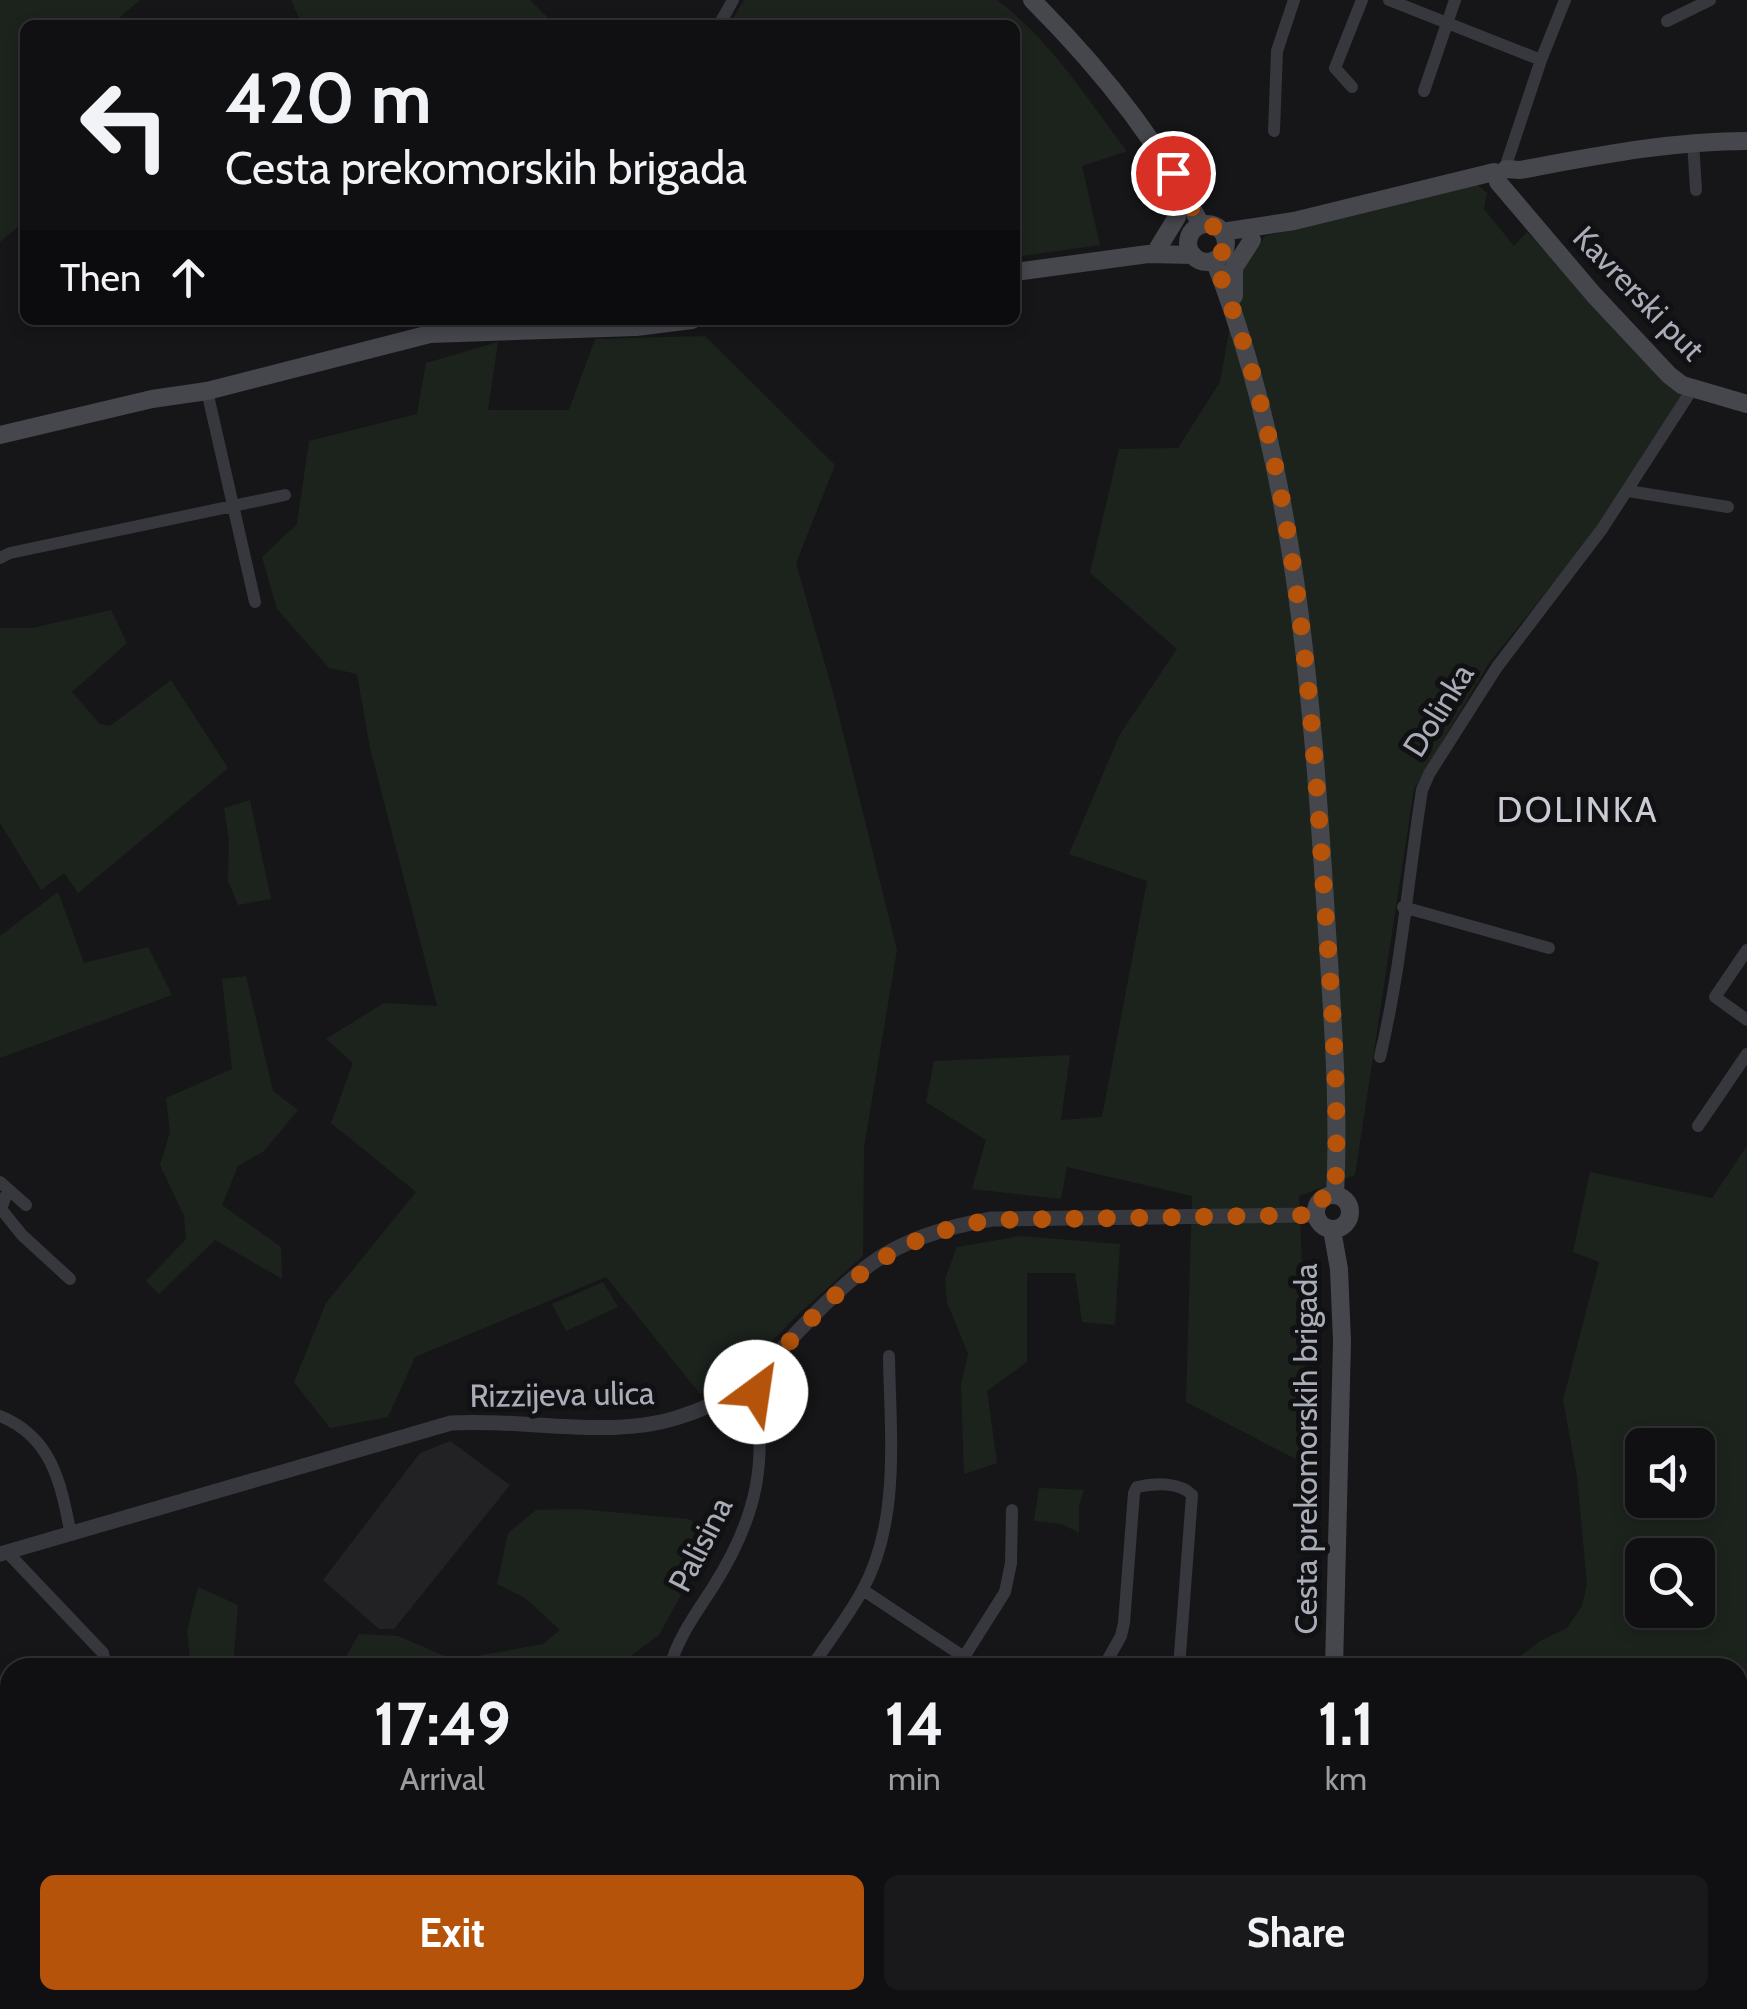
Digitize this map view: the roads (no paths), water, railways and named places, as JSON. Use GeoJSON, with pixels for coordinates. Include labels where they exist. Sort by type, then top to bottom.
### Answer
{"type":"FeatureCollection","features":[{"type":"Feature","properties":{"kind":"main road"},"geometry":{"type":"LineString","coordinates":[[1032,0],[1105,78],[1174,174],[1203,261],[1220,247],[1294,221],[1503,174],[1638,148],[1747,141]]}},
{"type":"Feature","properties":{"kind":"main road"},"geometry":{"type":"LineString","coordinates":[[1153,251],[1177,217],[1179,200],[1174,174]]}},
{"type":"Feature","properties":{"kind":"main road","name":"Kavrerski put"},"geometry":{"type":"LineString","coordinates":[[1503,174],[1594,295],[1669,375],[1693,388],[1747,404]]}},
{"type":"Feature","properties":{"kind":"main road"},"geometry":{"type":"LineString","coordinates":[[1220,247],[1252,240],[1294,221]]}},
{"type":"Feature","properties":{"kind":"main road"},"geometry":{"type":"LineString","coordinates":[[1020,271],[1153,251],[1194,239],[1210,224],[1220,247],[1272,449],[1289,534],[1320,832],[1337,1150],[1335,1195]]}},
{"type":"Feature","properties":{"kind":"main road"},"geometry":{"type":"LineString","coordinates":[[1235,312],[1234,268],[1252,240]]}},
{"type":"Feature","properties":{"kind":"main road"},"geometry":{"type":"LineString","coordinates":[[0,435],[152,399],[207,391],[430,334],[564,325]]}},
{"type":"Feature","properties":{"kind":"main road"},"geometry":{"type":"LineString","coordinates":[[1335,1195],[1347,1201],[1351,1214],[1345,1226],[1332,1230],[1320,1224],[1316,1215],[1322,1199],[1335,1195]]}},
{"type":"Feature","properties":{"kind":"main road","name":"Cesta prekomorskih brigada"},"geometry":{"type":"LineString","coordinates":[[1332,1230],[1339,1269],[1342,1341],[1334,1658]]}},
{"type":"Feature","properties":{"kind":"street"},"geometry":{"type":"LineString","coordinates":[[1274,131],[1276,51],[1294,0]]}},
{"type":"Feature","properties":{"kind":"street"},"geometry":{"type":"LineString","coordinates":[[1352,87],[1336,68],[1362,0]]}},
{"type":"Feature","properties":{"kind":"street"},"geometry":{"type":"LineString","coordinates":[[1389,0],[1540,60]]}},
{"type":"Feature","properties":{"kind":"street"},"geometry":{"type":"LineString","coordinates":[[1424,92],[1455,0]]}},
{"type":"Feature","properties":{"kind":"street"},"geometry":{"type":"LineString","coordinates":[[1503,174],[1540,60],[1565,0]]}},
{"type":"Feature","properties":{"kind":"street"},"geometry":{"type":"LineString","coordinates":[[1666,21],[1710,0]]}},
{"type":"Feature","properties":{"kind":"street"},"geometry":{"type":"LineString","coordinates":[[1693,142],[1696,190]]}},
{"type":"Feature","properties":{"kind":"street","name":"Dolinka"},"geometry":{"type":"LineString","coordinates":[[1380,1057],[1395,994],[1403,907],[1422,790],[1429,774],[1497,667],[1580,560],[1693,388]]}},
{"type":"Feature","properties":{"kind":"street"},"geometry":{"type":"LineString","coordinates":[[207,391],[255,602]]}},
{"type":"Feature","properties":{"kind":"street"},"geometry":{"type":"LineString","coordinates":[[1628,490],[1728,508]]}},
{"type":"Feature","properties":{"kind":"street"},"geometry":{"type":"LineString","coordinates":[[0,558],[284,494]]}},
{"type":"Feature","properties":{"kind":"street"},"geometry":{"type":"LineString","coordinates":[[1403,907],[1548,948]]}},
{"type":"Feature","properties":{"kind":"street"},"geometry":{"type":"LineString","coordinates":[[1747,950],[1715,996],[1747,1020]]}},
{"type":"Feature","properties":{"kind":"street"},"geometry":{"type":"LineString","coordinates":[[1698,1126],[1747,1054]]}},
{"type":"Feature","properties":{"kind":"street"},"geometry":{"type":"LineString","coordinates":[[4,1186],[26,1204]]}},
{"type":"Feature","properties":{"kind":"street"},"geometry":{"type":"LineString","coordinates":[[4,1186],[1,1208],[22,1235],[70,1279]]}},
{"type":"Feature","properties":{"kind":"street","name":"Rizzijeva ulica"},"geometry":{"type":"LineString","coordinates":[[4,1553],[452,1423],[489,1420],[624,1427],[657,1424],[689,1414],[754,1380],[870,1264],[898,1247],[960,1224],[992,1220],[1316,1215]]}},
{"type":"Feature","properties":{"kind":"street"},"geometry":{"type":"LineString","coordinates":[[818,1658],[863,1590],[888,1510],[890,1356]]}},
{"type":"Feature","properties":{"kind":"street","name":"Palisina"},"geometry":{"type":"LineString","coordinates":[[673,1658],[751,1511],[762,1454],[754,1380]]}},
{"type":"Feature","properties":{"kind":"street"},"geometry":{"type":"LineString","coordinates":[[0,1416],[24,1428],[41,1443],[59,1477],[71,1535]]}},
{"type":"Feature","properties":{"kind":"street"},"geometry":{"type":"LineString","coordinates":[[1109,1658],[1124,1623],[1138,1487],[1178,1486],[1192,1495],[1179,1658]]}},
{"type":"Feature","properties":{"kind":"street"},"geometry":{"type":"LineString","coordinates":[[963,1658],[988,1621],[1008,1581],[1012,1510]]}},
{"type":"Feature","properties":{"kind":"street"},"geometry":{"type":"LineString","coordinates":[[4,1553],[104,1658]]}},
{"type":"Feature","properties":{"kind":"street"},"geometry":{"type":"LineString","coordinates":[[863,1590],[955,1658]]}},
{"type":"Feature","properties":{"kind":"district","name":"DOLINKA"},"geometry":{"type":"Point","coordinates":[1578,809]}}]}
